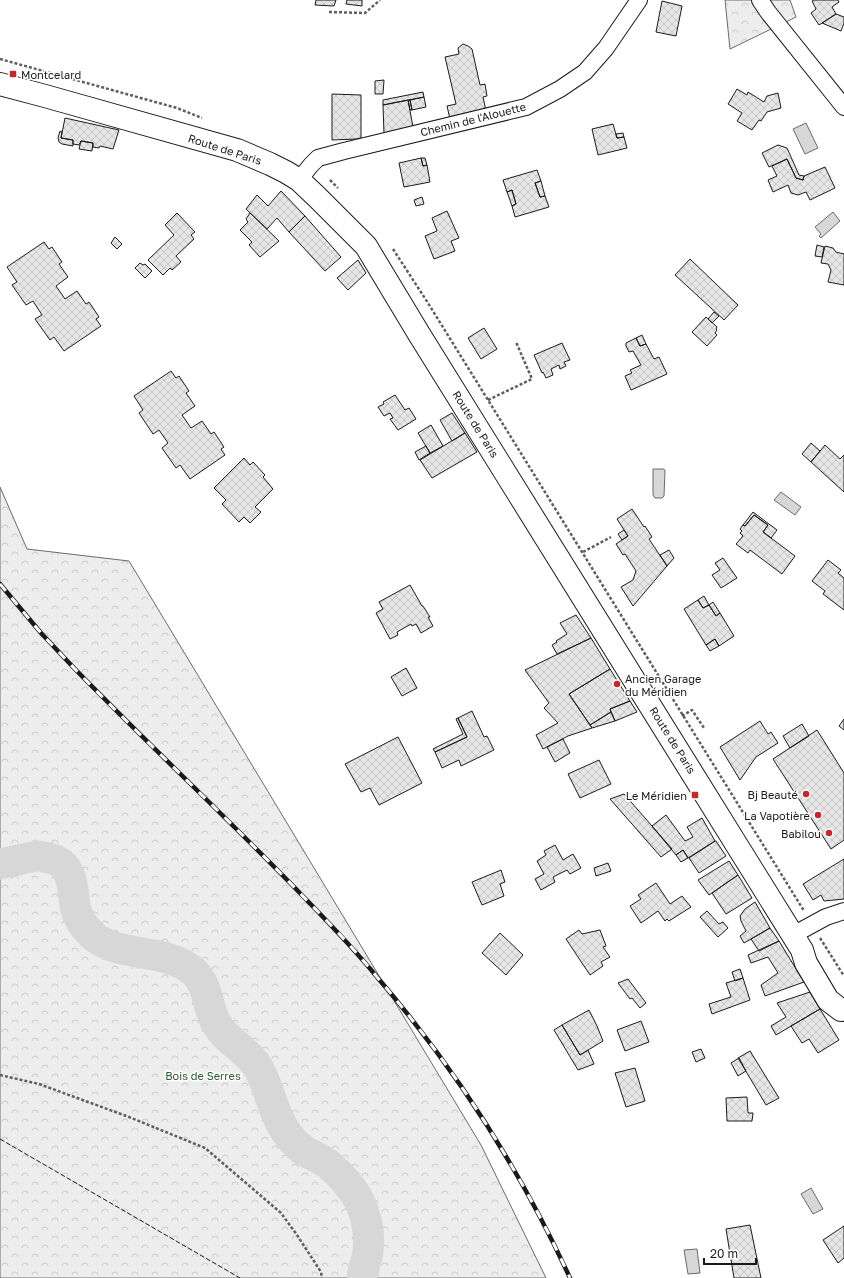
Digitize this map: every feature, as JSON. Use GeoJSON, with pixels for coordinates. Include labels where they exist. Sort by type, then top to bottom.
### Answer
{"type":"FeatureCollection","features":[{"type":"Feature","properties":{"kind":"main road","name":"Route de Paris"},"geometry":{"type":"LineString","coordinates":[[0,84],[237,150],[270,164],[299,180],[366,246],[419,334],[798,942],[806,963],[828,1000],[843,1012]]}},
{"type":"Feature","properties":{"kind":"street","name":"Chemin de l'Alouette"},"geometry":{"type":"LineString","coordinates":[[299,180],[318,158],[526,107],[560,89],[585,72],[606,48],[639,0]]}},
{"type":"Feature","properties":{"kind":"street"},"geometry":{"type":"LineString","coordinates":[[760,0],[844,107]]}},
{"type":"Feature","properties":{"kind":"street"},"geometry":{"type":"LineString","coordinates":[[798,942],[826,917],[844,911]]}},
{"type":"Feature","properties":{"kind":"path"},"geometry":{"type":"LineString","coordinates":[[329,12],[365,13],[380,0]]}},
{"type":"Feature","properties":{"kind":"path"},"geometry":{"type":"LineString","coordinates":[[488,400],[532,379],[516,342]]}},
{"type":"Feature","properties":{"kind":"path"},"geometry":{"type":"LineString","coordinates":[[583,552],[611,537]]}},
{"type":"Feature","properties":{"kind":"path"},"geometry":{"type":"LineString","coordinates":[[678,719],[692,710],[704,728]]}},
{"type":"Feature","properties":{"kind":"path"},"geometry":{"type":"LineString","coordinates":[[0,1075],[39,1084],[129,1117],[205,1148],[281,1213],[321,1272],[322,1278]]}},
{"type":"Feature","properties":{"kind":"green space"},"geometry":{"type":"Polygon","coordinates":[[[725,0],[790,0],[796,17],[730,49],[725,0]]]}},
{"type":"Feature","properties":{"kind":"green space","name":"Bois de Serres"},"geometry":{"type":"Polygon","coordinates":[[[0,487],[27,549],[129,561],[481,1145],[546,1278],[0,1278],[0,487]]]}},
{"type":"Feature","properties":{"kind":"shaded area"},"geometry":{"type":"Polygon","coordinates":[[[806,123],[818,148],[805,154],[793,129],[806,123]]]}},
{"type":"Feature","properties":{"kind":"shaded area"},"geometry":{"type":"Polygon","coordinates":[[[833,212],[840,221],[821,238],[819,236],[821,234],[815,227],[833,212]]]}},
{"type":"Feature","properties":{"kind":"shaded area"},"geometry":{"type":"Polygon","coordinates":[[[653,469],[664,469],[665,471],[664,496],[662,498],[655,498],[653,495],[653,469]]]}},
{"type":"Feature","properties":{"kind":"shaded area"},"geometry":{"type":"Polygon","coordinates":[[[781,492],[801,507],[795,515],[774,500],[781,492]]]}},
{"type":"Feature","properties":{"kind":"shaded area"},"geometry":{"type":"Polygon","coordinates":[[[811,1188],[823,1209],[813,1214],[801,1194],[811,1188]]]}},
{"type":"Feature","properties":{"kind":"shaded area"},"geometry":{"type":"Polygon","coordinates":[[[697,1249],[700,1273],[688,1274],[684,1250],[697,1249]]]}},
{"type":"Feature","properties":{"kind":"building"},"geometry":{"type":"Polygon","coordinates":[[[316,0],[336,0],[334,6],[315,5],[316,0]]]}},
{"type":"Feature","properties":{"kind":"building"},"geometry":{"type":"Polygon","coordinates":[[[347,0],[362,0],[362,6],[346,4],[347,0]]]}},
{"type":"Feature","properties":{"kind":"building"},"geometry":{"type":"Polygon","coordinates":[[[838,0],[839,2],[832,7],[836,14],[819,25],[811,13],[816,9],[812,1],[838,0]]]}},
{"type":"Feature","properties":{"kind":"building"},"geometry":{"type":"Polygon","coordinates":[[[662,1],[682,6],[676,36],[656,32],[662,1]]]}},
{"type":"Feature","properties":{"kind":"building"},"geometry":{"type":"Polygon","coordinates":[[[836,14],[844,17],[844,23],[841,31],[822,23],[836,14]]]}},
{"type":"Feature","properties":{"kind":"building"},"geometry":{"type":"Polygon","coordinates":[[[463,44],[472,49],[480,85],[485,84],[487,96],[483,97],[486,111],[450,119],[447,106],[456,104],[445,57],[459,54],[458,48],[463,44]]]}},
{"type":"Feature","properties":{"kind":"building"},"geometry":{"type":"Polygon","coordinates":[[[384,80],[383,94],[375,94],[375,81],[384,80]]]}},
{"type":"Feature","properties":{"kind":"building"},"geometry":{"type":"Polygon","coordinates":[[[737,89],[747,95],[748,92],[764,102],[767,96],[778,93],[781,108],[767,112],[752,130],[737,121],[742,113],[728,104],[737,89]]]}},
{"type":"Feature","properties":{"kind":"building"},"geometry":{"type":"Polygon","coordinates":[[[423,92],[424,97],[383,105],[383,100],[423,92]]]}},
{"type":"Feature","properties":{"kind":"building"},"geometry":{"type":"Polygon","coordinates":[[[332,94],[361,95],[361,138],[332,140],[332,94]]]}},
{"type":"Feature","properties":{"kind":"building"},"geometry":{"type":"Polygon","coordinates":[[[424,97],[426,107],[412,110],[410,100],[424,97]]]}},
{"type":"Feature","properties":{"kind":"building"},"geometry":{"type":"Polygon","coordinates":[[[408,100],[413,127],[384,134],[383,105],[408,100]]]}},
{"type":"Feature","properties":{"kind":"building"},"geometry":{"type":"Polygon","coordinates":[[[408,100],[410,100],[412,110],[410,110],[408,100]]]}},
{"type":"Feature","properties":{"kind":"building"},"geometry":{"type":"Polygon","coordinates":[[[65,118],[119,130],[113,149],[100,146],[99,148],[93,147],[93,143],[81,141],[79,145],[73,144],[73,140],[61,138],[65,118]]]}},
{"type":"Feature","properties":{"kind":"building"},"geometry":{"type":"Polygon","coordinates":[[[613,124],[617,138],[624,137],[627,148],[598,155],[592,129],[613,124]]]}},
{"type":"Feature","properties":{"kind":"building"},"geometry":{"type":"Polygon","coordinates":[[[60,131],[62,132],[61,138],[73,140],[73,146],[59,142],[58,138],[60,131]]]}},
{"type":"Feature","properties":{"kind":"building"},"geometry":{"type":"Polygon","coordinates":[[[623,133],[624,137],[617,138],[616,134],[623,133]]]}},
{"type":"Feature","properties":{"kind":"building"},"geometry":{"type":"Polygon","coordinates":[[[81,141],[93,143],[92,151],[79,149],[81,141]]]}},
{"type":"Feature","properties":{"kind":"building"},"geometry":{"type":"Polygon","coordinates":[[[778,145],[787,148],[799,175],[804,176],[803,180],[796,178],[787,159],[769,167],[762,153],[778,145]]]}},
{"type":"Feature","properties":{"kind":"building"},"geometry":{"type":"Polygon","coordinates":[[[421,158],[425,158],[427,165],[423,166],[421,158]]]}},
{"type":"Feature","properties":{"kind":"building"},"geometry":{"type":"Polygon","coordinates":[[[421,158],[423,166],[427,165],[430,182],[404,187],[399,163],[421,158]]]}},
{"type":"Feature","properties":{"kind":"building"},"geometry":{"type":"Polygon","coordinates":[[[787,159],[796,178],[803,180],[804,176],[825,167],[835,188],[810,200],[806,192],[798,195],[791,193],[788,185],[773,192],[768,180],[777,176],[772,166],[787,159]]]}},
{"type":"Feature","properties":{"kind":"building"},"geometry":{"type":"Polygon","coordinates":[[[537,170],[541,181],[535,183],[540,197],[545,196],[549,207],[515,217],[512,206],[516,204],[512,190],[507,192],[503,180],[537,170]]]}},
{"type":"Feature","properties":{"kind":"building"},"geometry":{"type":"Polygon","coordinates":[[[541,181],[545,196],[540,197],[535,183],[541,181]]]}},
{"type":"Feature","properties":{"kind":"building"},"geometry":{"type":"Polygon","coordinates":[[[512,190],[516,204],[512,206],[507,192],[512,190]]]}},
{"type":"Feature","properties":{"kind":"building"},"geometry":{"type":"Polygon","coordinates":[[[281,191],[305,216],[289,232],[277,218],[267,229],[246,209],[257,195],[268,206],[281,191]]]}},
{"type":"Feature","properties":{"kind":"building"},"geometry":{"type":"Polygon","coordinates":[[[422,197],[424,204],[416,206],[414,200],[422,197]]]}},
{"type":"Feature","properties":{"kind":"building"},"geometry":{"type":"Polygon","coordinates":[[[447,211],[459,238],[451,241],[455,251],[434,259],[425,236],[437,231],[432,218],[447,211]]]}},
{"type":"Feature","properties":{"kind":"building"},"geometry":{"type":"Polygon","coordinates":[[[177,213],[195,232],[191,235],[194,239],[176,256],[181,262],[172,270],[170,268],[163,275],[148,260],[174,235],[165,225],[177,213]]]}},
{"type":"Feature","properties":{"kind":"building"},"geometry":{"type":"Polygon","coordinates":[[[250,213],[279,241],[260,257],[249,245],[252,242],[240,230],[248,222],[246,219],[250,213]]]}},
{"type":"Feature","properties":{"kind":"building"},"geometry":{"type":"Polygon","coordinates":[[[305,216],[341,257],[325,271],[289,232],[305,216]]]}},
{"type":"Feature","properties":{"kind":"building"},"geometry":{"type":"Polygon","coordinates":[[[115,237],[122,244],[117,249],[111,243],[115,237]]]}},
{"type":"Feature","properties":{"kind":"building"},"geometry":{"type":"Polygon","coordinates":[[[44,242],[49,249],[52,247],[62,262],[59,264],[68,277],[56,286],[65,299],[77,291],[86,304],[89,302],[99,317],[96,319],[101,326],[64,351],[54,337],[50,340],[35,319],[42,315],[33,301],[26,305],[12,285],[17,282],[7,267],[44,242]]]}},
{"type":"Feature","properties":{"kind":"building"},"geometry":{"type":"Polygon","coordinates":[[[817,245],[824,247],[822,257],[815,256],[817,245]]]}},
{"type":"Feature","properties":{"kind":"building"},"geometry":{"type":"Polygon","coordinates":[[[825,246],[833,248],[836,252],[844,254],[844,285],[828,282],[831,270],[828,264],[821,263],[825,246]]]}},
{"type":"Feature","properties":{"kind":"building"},"geometry":{"type":"Polygon","coordinates":[[[690,259],[738,305],[724,320],[675,275],[690,259]]]}},
{"type":"Feature","properties":{"kind":"building"},"geometry":{"type":"Polygon","coordinates":[[[358,260],[366,273],[348,290],[337,278],[358,260]]]}},
{"type":"Feature","properties":{"kind":"building"},"geometry":{"type":"Polygon","coordinates":[[[140,263],[143,265],[145,264],[152,271],[145,278],[135,268],[140,263]]]}},
{"type":"Feature","properties":{"kind":"building"},"geometry":{"type":"Polygon","coordinates":[[[714,312],[719,316],[712,323],[708,319],[714,312]]]}},
{"type":"Feature","properties":{"kind":"building"},"geometry":{"type":"Polygon","coordinates":[[[706,317],[717,327],[715,333],[717,335],[707,346],[692,332],[706,317]]]}},
{"type":"Feature","properties":{"kind":"building"},"geometry":{"type":"Polygon","coordinates":[[[484,328],[497,349],[481,359],[468,338],[484,328]]]}},
{"type":"Feature","properties":{"kind":"building"},"geometry":{"type":"Polygon","coordinates":[[[642,335],[646,344],[640,346],[636,338],[642,335]]]}},
{"type":"Feature","properties":{"kind":"building"},"geometry":{"type":"Polygon","coordinates":[[[636,338],[640,346],[646,344],[654,359],[659,357],[667,374],[631,390],[625,376],[632,373],[630,370],[641,365],[633,351],[629,352],[626,343],[636,338]]]}},
{"type":"Feature","properties":{"kind":"building"},"geometry":{"type":"Polygon","coordinates":[[[562,343],[570,360],[564,362],[566,366],[560,369],[559,365],[551,369],[553,375],[546,378],[543,372],[542,373],[534,355],[562,343]]]}},
{"type":"Feature","properties":{"kind":"building"},"geometry":{"type":"Polygon","coordinates":[[[171,371],[176,378],[179,376],[189,391],[186,393],[195,406],[182,415],[191,428],[202,421],[211,434],[214,432],[224,447],[221,449],[225,455],[190,479],[180,465],[176,468],[162,448],[168,443],[159,430],[153,434],[139,413],[143,410],[134,396],[171,371]]]}},
{"type":"Feature","properties":{"kind":"building"},"geometry":{"type":"Polygon","coordinates":[[[395,395],[405,410],[409,408],[416,419],[398,430],[390,419],[393,418],[390,413],[384,416],[378,407],[384,404],[383,402],[395,395]]]}},
{"type":"Feature","properties":{"kind":"building"},"geometry":{"type":"Polygon","coordinates":[[[452,413],[465,433],[452,441],[440,420],[452,413]]]}},
{"type":"Feature","properties":{"kind":"building"},"geometry":{"type":"Polygon","coordinates":[[[431,425],[443,446],[430,453],[418,433],[431,425]]]}},
{"type":"Feature","properties":{"kind":"building"},"geometry":{"type":"Polygon","coordinates":[[[465,433],[477,452],[432,478],[420,460],[465,433]]]}},
{"type":"Feature","properties":{"kind":"building"},"geometry":{"type":"Polygon","coordinates":[[[811,443],[820,451],[811,462],[802,454],[811,443]]]}},
{"type":"Feature","properties":{"kind":"building"},"geometry":{"type":"Polygon","coordinates":[[[825,445],[840,459],[844,455],[844,492],[811,462],[825,445]]]}},
{"type":"Feature","properties":{"kind":"building"},"geometry":{"type":"Polygon","coordinates":[[[426,446],[430,453],[419,460],[415,452],[426,446]]]}},
{"type":"Feature","properties":{"kind":"building"},"geometry":{"type":"Polygon","coordinates":[[[244,458],[250,465],[253,462],[265,475],[263,477],[273,489],[255,507],[261,512],[250,523],[244,517],[239,522],[222,504],[226,500],[214,488],[244,458]]]}},
{"type":"Feature","properties":{"kind":"building"},"geometry":{"type":"Polygon","coordinates":[[[632,509],[652,537],[649,539],[667,566],[633,606],[621,587],[633,580],[636,571],[625,554],[623,555],[616,544],[628,536],[617,519],[632,509]]]}},
{"type":"Feature","properties":{"kind":"building"},"geometry":{"type":"Polygon","coordinates":[[[753,512],[777,530],[771,538],[763,532],[768,525],[754,515],[745,526],[743,525],[753,512]]]}},
{"type":"Feature","properties":{"kind":"building"},"geometry":{"type":"Polygon","coordinates":[[[754,515],[768,525],[763,532],[795,556],[782,574],[750,550],[748,553],[736,544],[743,536],[740,533],[742,531],[740,529],[743,525],[745,526],[754,515]]]}},
{"type":"Feature","properties":{"kind":"building"},"geometry":{"type":"Polygon","coordinates":[[[624,530],[628,536],[622,540],[618,534],[624,530]]]}},
{"type":"Feature","properties":{"kind":"building"},"geometry":{"type":"Polygon","coordinates":[[[669,550],[674,558],[667,566],[660,555],[669,550]]]}},
{"type":"Feature","properties":{"kind":"building"},"geometry":{"type":"Polygon","coordinates":[[[723,558],[737,578],[721,588],[712,575],[720,570],[715,563],[723,558]]]}},
{"type":"Feature","properties":{"kind":"building"},"geometry":{"type":"Polygon","coordinates":[[[828,560],[841,570],[838,573],[844,578],[844,610],[823,594],[825,591],[812,581],[828,560]]]}},
{"type":"Feature","properties":{"kind":"building"},"geometry":{"type":"Polygon","coordinates":[[[410,585],[430,617],[428,617],[433,626],[421,633],[416,624],[412,626],[411,624],[397,632],[398,635],[390,639],[376,613],[383,609],[379,602],[410,585]]]}},
{"type":"Feature","properties":{"kind":"building"},"geometry":{"type":"Polygon","coordinates":[[[704,596],[709,605],[703,608],[698,600],[704,596]]]}},
{"type":"Feature","properties":{"kind":"building"},"geometry":{"type":"Polygon","coordinates":[[[698,600],[703,608],[709,605],[716,616],[720,613],[734,636],[719,646],[715,639],[706,645],[684,609],[698,600]]]}},
{"type":"Feature","properties":{"kind":"building"},"geometry":{"type":"Polygon","coordinates":[[[713,602],[720,613],[716,616],[709,605],[713,602]]]}},
{"type":"Feature","properties":{"kind":"building"},"geometry":{"type":"Polygon","coordinates":[[[576,615],[591,638],[557,654],[552,645],[567,634],[560,623],[576,615]]]}},
{"type":"Feature","properties":{"kind":"building"},"geometry":{"type":"Polygon","coordinates":[[[591,638],[610,669],[569,694],[592,728],[568,736],[543,749],[536,735],[558,723],[544,708],[549,703],[525,670],[591,638]]]}},
{"type":"Feature","properties":{"kind":"building"},"geometry":{"type":"Polygon","coordinates":[[[715,639],[719,646],[710,651],[706,645],[715,639]]]}},
{"type":"Feature","properties":{"kind":"building"},"geometry":{"type":"Polygon","coordinates":[[[406,668],[417,688],[402,696],[391,677],[406,668]]]}},
{"type":"Feature","properties":{"kind":"building"},"geometry":{"type":"Polygon","coordinates":[[[610,669],[630,701],[610,709],[611,712],[590,725],[569,694],[610,669]]]}},
{"type":"Feature","properties":{"kind":"building"},"geometry":{"type":"Polygon","coordinates":[[[630,701],[637,712],[615,721],[610,709],[630,701]]]}},
{"type":"Feature","properties":{"kind":"building"},"geometry":{"type":"Polygon","coordinates":[[[472,711],[484,737],[487,736],[494,750],[461,766],[459,760],[442,768],[435,752],[467,737],[458,718],[472,711]]]}},
{"type":"Feature","properties":{"kind":"building"},"geometry":{"type":"Polygon","coordinates":[[[611,712],[615,721],[592,728],[590,725],[611,712]]]}},
{"type":"Feature","properties":{"kind":"building"},"geometry":{"type":"Polygon","coordinates":[[[458,718],[467,737],[435,752],[433,749],[463,734],[456,719],[458,718]]]}},
{"type":"Feature","properties":{"kind":"building"},"geometry":{"type":"Polygon","coordinates":[[[844,719],[844,730],[839,726],[844,719]]]}},
{"type":"Feature","properties":{"kind":"building"},"geometry":{"type":"Polygon","coordinates":[[[760,721],[768,734],[771,732],[778,743],[756,757],[740,780],[720,747],[760,721]]]}},
{"type":"Feature","properties":{"kind":"building"},"geometry":{"type":"Polygon","coordinates":[[[802,724],[809,736],[790,748],[783,736],[802,724]]]}},
{"type":"Feature","properties":{"kind":"building"},"geometry":{"type":"Polygon","coordinates":[[[817,730],[844,773],[844,840],[831,849],[773,759],[817,730]]]}},
{"type":"Feature","properties":{"kind":"building"},"geometry":{"type":"Polygon","coordinates":[[[398,737],[422,783],[379,805],[370,788],[361,792],[345,764],[398,737]]]}},
{"type":"Feature","properties":{"kind":"building"},"geometry":{"type":"Polygon","coordinates":[[[563,739],[570,753],[555,762],[547,747],[563,739]]]}},
{"type":"Feature","properties":{"kind":"building"},"geometry":{"type":"Polygon","coordinates":[[[599,760],[611,784],[580,798],[568,774],[599,760]]]}},
{"type":"Feature","properties":{"kind":"building"},"geometry":{"type":"Polygon","coordinates":[[[624,794],[672,849],[661,857],[610,799],[624,794]]]}},
{"type":"Feature","properties":{"kind":"building"},"geometry":{"type":"Polygon","coordinates":[[[666,815],[685,841],[693,837],[687,827],[702,818],[715,841],[688,858],[683,850],[676,855],[652,826],[666,815]]]}},
{"type":"Feature","properties":{"kind":"building"},"geometry":{"type":"Polygon","coordinates":[[[715,841],[726,856],[699,873],[689,858],[715,841]]]}},
{"type":"Feature","properties":{"kind":"building"},"geometry":{"type":"Polygon","coordinates":[[[555,845],[563,860],[573,854],[581,868],[570,874],[567,870],[553,877],[555,882],[541,890],[535,879],[544,874],[537,861],[546,855],[544,851],[555,845]]]}},
{"type":"Feature","properties":{"kind":"building"},"geometry":{"type":"Polygon","coordinates":[[[683,850],[688,858],[681,862],[676,855],[683,850]]]}},
{"type":"Feature","properties":{"kind":"building"},"geometry":{"type":"Polygon","coordinates":[[[844,859],[844,899],[824,901],[821,895],[813,900],[803,884],[844,859]]]}},
{"type":"Feature","properties":{"kind":"building"},"geometry":{"type":"Polygon","coordinates":[[[729,861],[738,875],[709,895],[698,880],[729,861]]]}},
{"type":"Feature","properties":{"kind":"building"},"geometry":{"type":"Polygon","coordinates":[[[608,863],[611,871],[596,876],[594,868],[608,863]]]}},
{"type":"Feature","properties":{"kind":"building"},"geometry":{"type":"Polygon","coordinates":[[[501,870],[505,882],[500,884],[504,896],[482,905],[472,882],[501,870]]]}},
{"type":"Feature","properties":{"kind":"building"},"geometry":{"type":"Polygon","coordinates":[[[738,875],[752,898],[726,914],[712,893],[738,875]]]}},
{"type":"Feature","properties":{"kind":"building"},"geometry":{"type":"Polygon","coordinates":[[[656,883],[670,904],[682,896],[691,907],[669,921],[667,919],[665,921],[658,911],[641,923],[630,906],[641,899],[638,895],[656,883]]]}},
{"type":"Feature","properties":{"kind":"building"},"geometry":{"type":"Polygon","coordinates":[[[755,902],[770,928],[744,943],[740,936],[746,931],[740,916],[745,909],[755,902]]]}},
{"type":"Feature","properties":{"kind":"building"},"geometry":{"type":"Polygon","coordinates":[[[707,911],[719,924],[723,922],[728,928],[718,937],[700,917],[707,911]]]}},
{"type":"Feature","properties":{"kind":"building"},"geometry":{"type":"Polygon","coordinates":[[[770,928],[779,941],[759,951],[751,939],[770,928]]]}},
{"type":"Feature","properties":{"kind":"building"},"geometry":{"type":"Polygon","coordinates":[[[579,930],[582,934],[600,930],[606,946],[603,947],[610,957],[601,962],[603,966],[590,975],[566,939],[579,930]]]}},
{"type":"Feature","properties":{"kind":"building"},"geometry":{"type":"Polygon","coordinates":[[[500,933],[523,955],[506,975],[482,953],[500,933]]]}},
{"type":"Feature","properties":{"kind":"building"},"geometry":{"type":"Polygon","coordinates":[[[779,941],[804,982],[765,996],[761,985],[778,973],[768,957],[751,963],[748,955],[779,941]]]}},
{"type":"Feature","properties":{"kind":"building"},"geometry":{"type":"Polygon","coordinates":[[[740,969],[743,978],[735,981],[732,972],[740,969]]]}},
{"type":"Feature","properties":{"kind":"building"},"geometry":{"type":"Polygon","coordinates":[[[743,978],[750,1000],[712,1014],[709,1004],[731,997],[726,983],[743,978]]]}},
{"type":"Feature","properties":{"kind":"building"},"geometry":{"type":"Polygon","coordinates":[[[628,979],[646,1003],[640,1008],[632,998],[630,999],[618,983],[628,979]]]}},
{"type":"Feature","properties":{"kind":"building"},"geometry":{"type":"Polygon","coordinates":[[[810,992],[820,1009],[776,1035],[771,1026],[786,1017],[777,1003],[810,992]]]}},
{"type":"Feature","properties":{"kind":"building"},"geometry":{"type":"Polygon","coordinates":[[[820,1009],[839,1040],[818,1053],[809,1039],[802,1043],[791,1026],[820,1009]]]}},
{"type":"Feature","properties":{"kind":"building"},"geometry":{"type":"Polygon","coordinates":[[[589,1010],[603,1041],[580,1055],[562,1025],[589,1010]]]}},
{"type":"Feature","properties":{"kind":"building"},"geometry":{"type":"Polygon","coordinates":[[[641,1021],[649,1042],[625,1051],[617,1030],[641,1021]]]}},
{"type":"Feature","properties":{"kind":"building"},"geometry":{"type":"Polygon","coordinates":[[[562,1025],[580,1055],[588,1050],[594,1064],[578,1070],[554,1030],[562,1025]]]}},
{"type":"Feature","properties":{"kind":"building"},"geometry":{"type":"Polygon","coordinates":[[[701,1049],[705,1058],[696,1062],[692,1052],[701,1049]]]}},
{"type":"Feature","properties":{"kind":"building"},"geometry":{"type":"Polygon","coordinates":[[[750,1051],[779,1098],[766,1105],[738,1058],[750,1051]]]}},
{"type":"Feature","properties":{"kind":"building"},"geometry":{"type":"Polygon","coordinates":[[[739,1058],[746,1071],[738,1076],[731,1063],[739,1058]]]}},
{"type":"Feature","properties":{"kind":"building"},"geometry":{"type":"Polygon","coordinates":[[[635,1068],[645,1101],[626,1107],[615,1073],[635,1068]]]}},
{"type":"Feature","properties":{"kind":"building"},"geometry":{"type":"Polygon","coordinates":[[[747,1097],[748,1113],[753,1113],[752,1121],[727,1121],[726,1098],[747,1097]]]}},
{"type":"Feature","properties":{"kind":"building"},"geometry":{"type":"Polygon","coordinates":[[[750,1225],[761,1278],[734,1278],[726,1229],[750,1225]]]}},
{"type":"Feature","properties":{"kind":"building"},"geometry":{"type":"Polygon","coordinates":[[[844,1226],[844,1258],[838,1263],[823,1240],[844,1226]]]}},
{"type":"Feature","properties":{"kind":"waterway"},"geometry":{"type":"LineString","coordinates":[[0,864],[37,856],[55,860],[66,868],[69,873],[77,914],[92,935],[103,942],[116,947],[170,959],[183,964],[194,972],[205,990],[216,1023],[225,1035],[247,1055],[258,1068],[282,1126],[303,1150],[328,1164],[342,1177],[359,1200],[366,1221],[369,1239],[362,1278]]}},
{"type":"Feature","properties":{"kind":"railway"},"geometry":{"type":"LineString","coordinates":[[0,584],[41,633],[73,667],[338,932],[406,1012],[459,1083],[508,1159],[551,1238],[570,1278]]}},
{"type":"Feature","properties":{"kind":"fence"},"geometry":{"type":"LineString","coordinates":[[0,1139],[240,1278]]}},
{"type":"Feature","properties":{"kind":"place","name":"Montcelard"},"geometry":{"type":"Point","coordinates":[13,74]}},
{"type":"Feature","properties":{"kind":"place","name":"Ancien Garage du Méridien"},"geometry":{"type":"Point","coordinates":[617,684]}},
{"type":"Feature","properties":{"kind":"place","name":"Bj Beauté"},"geometry":{"type":"Point","coordinates":[806,794]}},
{"type":"Feature","properties":{"kind":"place","name":"Le Méridien"},"geometry":{"type":"Point","coordinates":[695,795]}},
{"type":"Feature","properties":{"kind":"place","name":"La Vapotière"},"geometry":{"type":"Point","coordinates":[818,815]}},
{"type":"Feature","properties":{"kind":"place","name":"Babilou"},"geometry":{"type":"Point","coordinates":[829,833]}}]}
